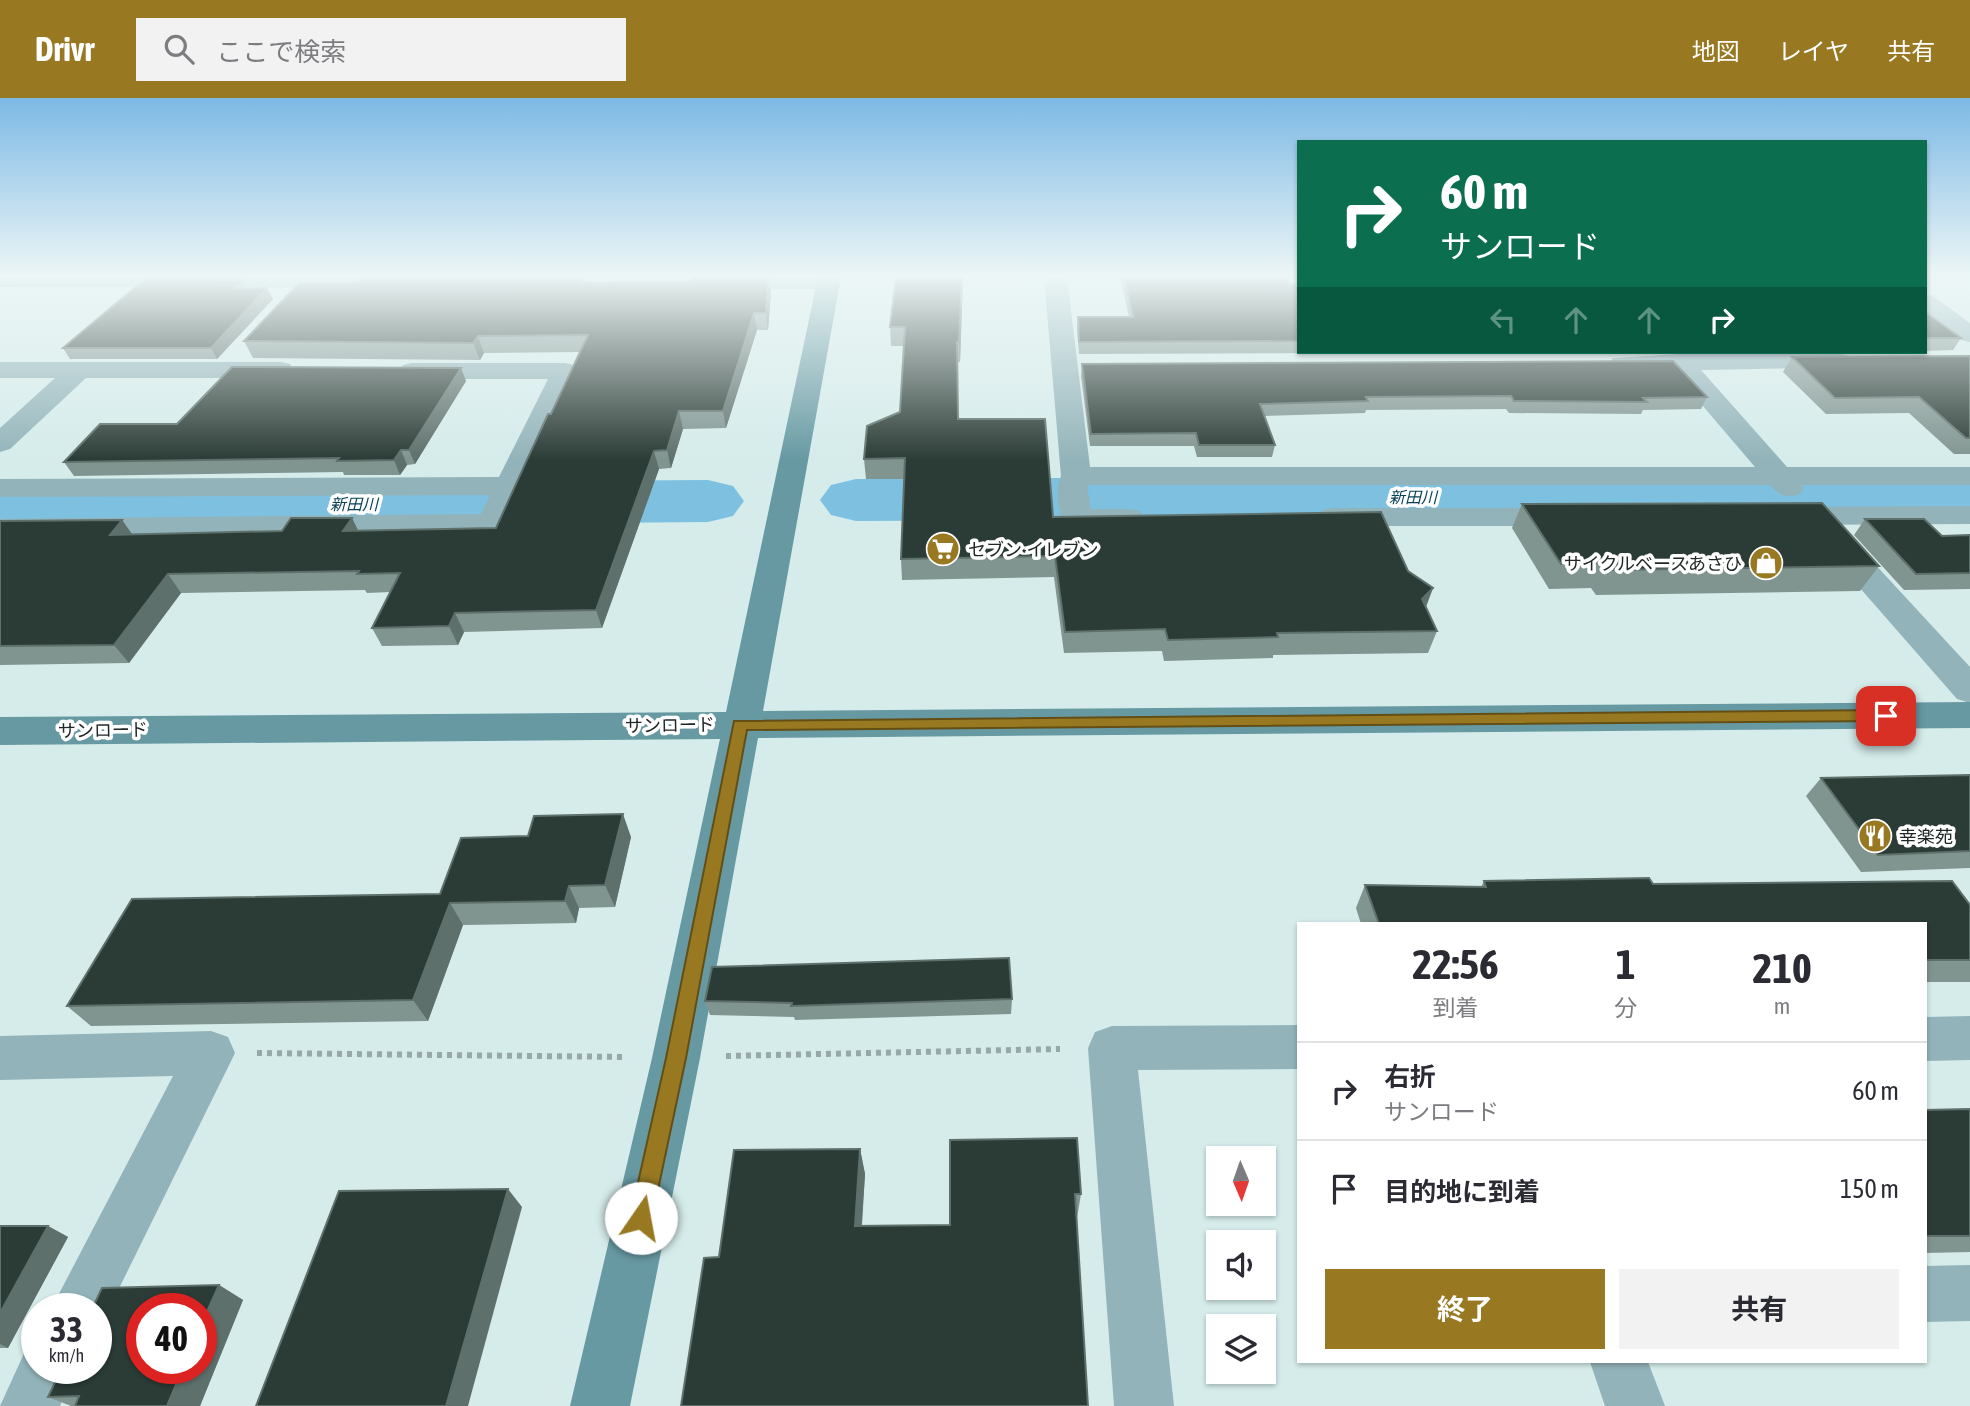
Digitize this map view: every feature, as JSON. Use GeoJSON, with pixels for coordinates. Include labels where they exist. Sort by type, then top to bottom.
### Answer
{"type":"FeatureCollection","features":[{"type":"Feature","properties":{"kind":"street"},"geometry":{"type":"LineString","coordinates":[[600,1406],[676,1058],[817,338]]}},
{"type":"Feature","properties":{"kind":"street"},"geometry":{"type":"LineString","coordinates":[[1071,338],[1078,365],[1074,490],[1077,518],[1160,518]]}},
{"type":"Feature","properties":{"kind":"street"},"geometry":{"type":"LineString","coordinates":[[224,370],[242,350]]}},
{"type":"Feature","properties":{"kind":"street"},"geometry":{"type":"LineString","coordinates":[[1680,362],[1970,690]]}},
{"type":"Feature","properties":{"kind":"street"},"geometry":{"type":"LineString","coordinates":[[1596,363],[1873,362]]}},
{"type":"Feature","properties":{"kind":"street"},"geometry":{"type":"LineString","coordinates":[[0,370],[306,370]]}},
{"type":"Feature","properties":{"kind":"street"},"geometry":{"type":"LineString","coordinates":[[0,443],[78,371]]}},
{"type":"Feature","properties":{"kind":"street"},"geometry":{"type":"LineString","coordinates":[[0,528],[492,523],[565,371],[388,371]]}},
{"type":"Feature","properties":{"kind":"street"},"geometry":{"type":"LineString","coordinates":[[1758,516],[1796,496],[1970,476]]}},
{"type":"Feature","properties":{"kind":"street"},"geometry":{"type":"LineString","coordinates":[[0,488],[503,499]]}},
{"type":"Feature","properties":{"kind":"street"},"geometry":{"type":"LineString","coordinates":[[1074,490],[1796,496],[1970,514]]}},
{"type":"Feature","properties":{"kind":"street"},"geometry":{"type":"LineString","coordinates":[[1299,517],[1605,517]]}},
{"type":"Feature","properties":{"kind":"street","name":"サンロード"},"geometry":{"type":"LineString","coordinates":[[0,731],[1970,715]]}},
{"type":"Feature","properties":{"kind":"street"},"geometry":{"type":"LineString","coordinates":[[1927,1039],[1970,1038]]}},
{"type":"Feature","properties":{"kind":"street"},"geometry":{"type":"LineString","coordinates":[[1144,1406],[1112,1048],[1297,1047]]}},
{"type":"Feature","properties":{"kind":"street"},"geometry":{"type":"LineString","coordinates":[[0,1058],[211,1053],[87,1293]]}},
{"type":"Feature","properties":{"kind":"street"},"geometry":{"type":"LineString","coordinates":[[1927,1294],[1970,1293]]}},
{"type":"Feature","properties":{"kind":"street"},"geometry":{"type":"LineString","coordinates":[[1619,1363],[1635,1406]]}},
{"type":"Feature","properties":{"kind":"street"},"geometry":{"type":"LineString","coordinates":[[29,1406],[40,1384]]}},
{"type":"Feature","properties":{"kind":"building"},"geometry":{"type":"Polygon","coordinates":[[[75,338],[220,338],[211,348],[63,348],[75,338]]]}},
{"type":"Feature","properties":{"kind":"building"},"geometry":{"type":"Polygon","coordinates":[[[247,338],[477,338],[473,343],[244,341],[247,338]]]}},
{"type":"Feature","properties":{"kind":"building"},"geometry":{"type":"Polygon","coordinates":[[[587,338],[746,338],[723,411],[679,411],[667,450],[654,451],[596,610],[455,613],[449,626],[372,628],[400,573],[357,574],[359,571],[168,574],[114,645],[0,646],[0,521],[122,520],[110,535],[282,531],[291,518],[352,518],[343,531],[496,528],[548,414],[551,414],[587,338]]]}},
{"type":"Feature","properties":{"kind":"building"},"geometry":{"type":"Polygon","coordinates":[[[904,338],[959,338],[957,342],[958,419],[1045,419],[1053,517],[1381,512],[1408,571],[1433,588],[1422,599],[1437,631],[1277,633],[1278,637],[1168,640],[1165,629],[1065,632],[1055,556],[901,559],[905,458],[864,459],[867,426],[900,412],[904,338]]]}},
{"type":"Feature","properties":{"kind":"building"},"geometry":{"type":"Polygon","coordinates":[[[1079,338],[1297,338],[1297,341],[1079,342],[1079,338]]]}},
{"type":"Feature","properties":{"kind":"building"},"geometry":{"type":"Polygon","coordinates":[[[1970,356],[1970,438],[1966,438],[1919,397],[1835,398],[1792,357],[1970,356]]]}},
{"type":"Feature","properties":{"kind":"building"},"geometry":{"type":"Polygon","coordinates":[[[1673,361],[1707,397],[1643,398],[1647,402],[1514,401],[1511,396],[1366,397],[1368,401],[1260,404],[1275,445],[1199,445],[1196,433],[1091,434],[1082,364],[1673,361]]]}},
{"type":"Feature","properties":{"kind":"building"},"geometry":{"type":"Polygon","coordinates":[[[232,367],[461,368],[409,450],[401,450],[394,460],[337,461],[339,458],[64,462],[100,424],[177,424],[232,367]]]}},
{"type":"Feature","properties":{"kind":"building"},"geometry":{"type":"Polygon","coordinates":[[[1822,503],[1879,566],[1609,570],[1604,563],[1561,564],[1522,504],[1822,503]]]}},
{"type":"Feature","properties":{"kind":"building"},"geometry":{"type":"Polygon","coordinates":[[[1865,519],[1924,519],[1942,536],[1970,535],[1970,573],[1916,574],[1865,519]]]}},
{"type":"Feature","properties":{"kind":"building"},"geometry":{"type":"Polygon","coordinates":[[[1970,775],[1970,851],[1878,855],[1821,778],[1970,775]]]}},
{"type":"Feature","properties":{"kind":"building"},"geometry":{"type":"Polygon","coordinates":[[[623,814],[605,885],[569,886],[565,901],[450,903],[413,1000],[67,1006],[132,899],[440,894],[461,838],[528,836],[534,816],[623,814]]]}},
{"type":"Feature","properties":{"kind":"building"},"geometry":{"type":"Polygon","coordinates":[[[1649,878],[1653,884],[1952,881],[1970,905],[1970,960],[1927,960],[1927,922],[1378,922],[1365,885],[1486,887],[1484,881],[1649,878]]]}},
{"type":"Feature","properties":{"kind":"building"},"geometry":{"type":"Polygon","coordinates":[[[1009,958],[1012,999],[791,1006],[792,1003],[705,1001],[712,967],[1009,958]]]}},
{"type":"Feature","properties":{"kind":"building"},"geometry":{"type":"Polygon","coordinates":[[[1970,1109],[1970,1236],[1927,1236],[1927,1110],[1970,1109]]]}},
{"type":"Feature","properties":{"kind":"building"},"geometry":{"type":"Polygon","coordinates":[[[1077,1138],[1081,1194],[1075,1194],[1088,1406],[681,1406],[704,1258],[719,1257],[734,1150],[860,1149],[855,1226],[950,1225],[950,1140],[1077,1138]]]}},
{"type":"Feature","properties":{"kind":"building"},"geometry":{"type":"Polygon","coordinates":[[[508,1189],[446,1406],[256,1406],[339,1191],[508,1189]]]}},
{"type":"Feature","properties":{"kind":"building"},"geometry":{"type":"Polygon","coordinates":[[[0,1226],[48,1226],[0,1313],[0,1226]]]}},
{"type":"Feature","properties":{"kind":"building"},"geometry":{"type":"Polygon","coordinates":[[[219,1285],[215,1293],[126,1293],[126,1384],[176,1384],[167,1406],[75,1406],[79,1396],[48,1397],[54,1384],[112,1384],[112,1293],[100,1293],[102,1288],[219,1285]]]}},
{"type":"Feature","properties":{"kind":"waterway","name":"新田川"},"geometry":{"type":"LineString","coordinates":[[856,500],[1793,495],[1970,490]]}},
{"type":"Feature","properties":{"kind":"waterway","name":"新田川"},"geometry":{"type":"LineString","coordinates":[[0,506],[708,501]]}},
{"type":"Feature","properties":{"kind":"place","name":"セブン-イレブン"},"geometry":{"type":"Point","coordinates":[943,549]}},
{"type":"Feature","properties":{"kind":"place","name":"サイクルベースあさひ"},"geometry":{"type":"Point","coordinates":[1766,563]}},
{"type":"Feature","properties":{"kind":"place","name":"幸楽苑"},"geometry":{"type":"Point","coordinates":[1875,836]}},
{"type":"Feature","properties":{"kind":"route"},"geometry":{"type":"LineString","coordinates":[[641,1218],[676,1058],[740,724],[1886,716]]}}]}
